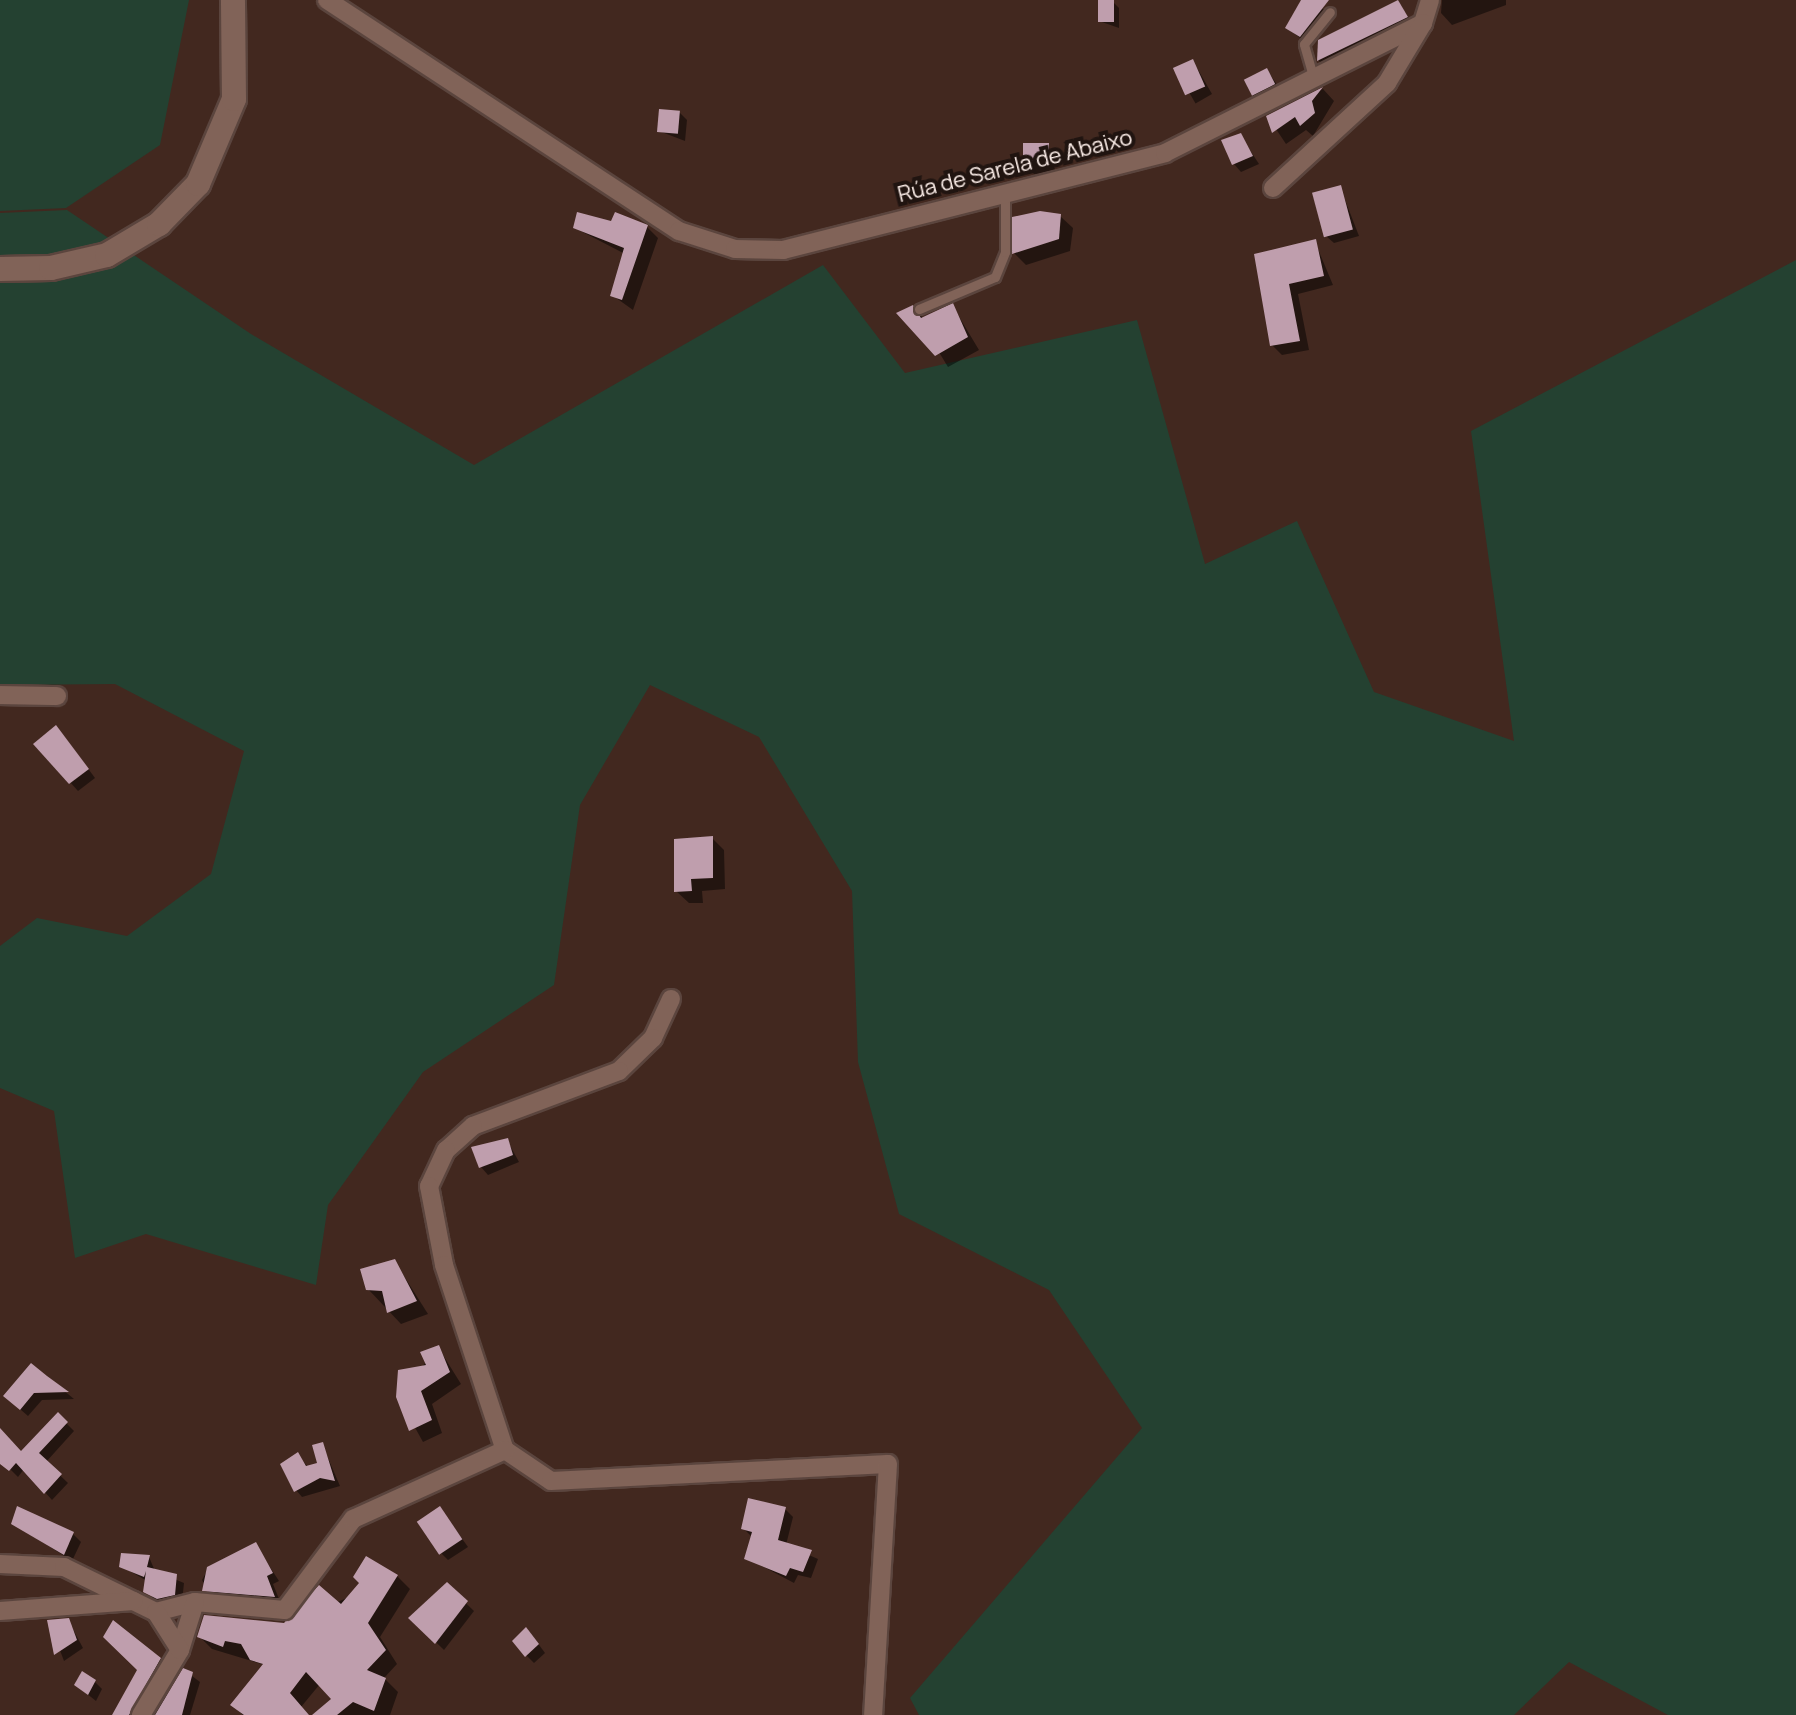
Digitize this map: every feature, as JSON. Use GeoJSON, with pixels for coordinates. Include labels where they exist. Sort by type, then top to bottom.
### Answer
{"type":"FeatureCollection","features":[{"type":"Feature","properties":{"kind":"street"},"geometry":{"type":"LineString","coordinates":[[0,269],[51,268],[107,255],[159,224],[198,184],[234,99],[233,0]]}},
{"type":"Feature","properties":{"kind":"street","name":"Rúa de Sarela de Abaixo"},"geometry":{"type":"LineString","coordinates":[[327,0],[396,51],[498,106],[632,202],[707,242],[783,250],[828,244],[930,207],[1005,195],[1165,153],[1423,23]]}},
{"type":"Feature","properties":{"kind":"street"},"geometry":{"type":"LineString","coordinates":[[1273,188],[1387,83],[1423,23],[1430,0]]}},
{"type":"Feature","properties":{"kind":"street"},"geometry":{"type":"LineString","coordinates":[[0,695],[57,696]]}},
{"type":"Feature","properties":{"kind":"street"},"geometry":{"type":"LineString","coordinates":[[671,999],[653,1038],[619,1071],[473,1126],[446,1150],[429,1186],[444,1265],[505,1450],[551,1481],[888,1464],[873,1715]]}},
{"type":"Feature","properties":{"kind":"street"},"geometry":{"type":"LineString","coordinates":[[0,1611],[195,1602],[285,1610],[353,1519],[505,1450]]}},
{"type":"Feature","properties":{"kind":"street"},"geometry":{"type":"LineString","coordinates":[[0,1564],[64,1567],[149,1606],[180,1650]]}},
{"type":"Feature","properties":{"kind":"street"},"geometry":{"type":"LineString","coordinates":[[141,1715],[180,1650],[195,1602]]}},
{"type":"Feature","properties":{"kind":"lane"},"geometry":{"type":"LineString","coordinates":[[1313,76],[1304,44],[1330,12]]}},
{"type":"Feature","properties":{"kind":"lane"},"geometry":{"type":"LineString","coordinates":[[919,309],[995,277],[1005,252],[1005,195]]}},
{"type":"Feature","properties":{"kind":"green space"},"geometry":{"type":"Polygon","coordinates":[[[0,0],[189,0],[160,145],[66,208],[0,211],[0,0]]]}},
{"type":"Feature","properties":{"kind":"green space"},"geometry":{"type":"Polygon","coordinates":[[[67,210],[251,334],[474,465],[823,265],[905,373],[1137,320],[1205,564],[1297,521],[1374,692],[1514,741],[1471,431],[1796,260],[1796,1715],[1668,1715],[1569,1662],[1514,1715],[919,1715],[910,1698],[1142,1428],[1049,1290],[899,1214],[858,1062],[852,891],[759,737],[650,685],[580,805],[554,985],[423,1072],[328,1205],[316,1285],[146,1234],[75,1258],[54,1111],[0,1088],[0,946],[37,918],[127,936],[211,874],[244,751],[115,684],[0,685],[0,213],[67,210]]]}},
{"type":"Feature","properties":{"kind":"building"},"geometry":{"type":"Polygon","coordinates":[[[1098,0],[1114,0],[1114,22],[1098,22],[1098,0]]]}},
{"type":"Feature","properties":{"kind":"building"},"geometry":{"type":"Polygon","coordinates":[[[1301,0],[1329,0],[1300,37],[1285,28],[1301,0]]]}},
{"type":"Feature","properties":{"kind":"building"},"geometry":{"type":"Polygon","coordinates":[[[1398,0],[1408,17],[1317,61],[1318,40],[1398,0]]]}},
{"type":"Feature","properties":{"kind":"building"},"geometry":{"type":"Polygon","coordinates":[[[1193,59],[1205,86],[1185,95],[1173,68],[1193,59]]]}},
{"type":"Feature","properties":{"kind":"building"},"geometry":{"type":"Polygon","coordinates":[[[1267,68],[1275,84],[1252,96],[1244,80],[1267,68]]]}},
{"type":"Feature","properties":{"kind":"building"},"geometry":{"type":"Polygon","coordinates":[[[1323,87],[1312,101],[1315,113],[1300,126],[1295,117],[1272,133],[1266,116],[1323,87]]]}},
{"type":"Feature","properties":{"kind":"building"},"geometry":{"type":"Polygon","coordinates":[[[659,109],[680,111],[678,134],[657,132],[659,109]]]}},
{"type":"Feature","properties":{"kind":"building"},"geometry":{"type":"Polygon","coordinates":[[[1241,133],[1253,156],[1232,165],[1221,140],[1241,133]]]}},
{"type":"Feature","properties":{"kind":"building"},"geometry":{"type":"Polygon","coordinates":[[[1023,143],[1049,143],[1049,167],[1023,167],[1023,143]]]}},
{"type":"Feature","properties":{"kind":"building"},"geometry":{"type":"Polygon","coordinates":[[[1341,185],[1353,229],[1324,237],[1312,193],[1341,185]]]}},
{"type":"Feature","properties":{"kind":"building"},"geometry":{"type":"Polygon","coordinates":[[[1040,211],[1061,214],[1059,239],[1012,254],[1012,217],[1040,211]]]}},
{"type":"Feature","properties":{"kind":"building"},"geometry":{"type":"Polygon","coordinates":[[[577,212],[611,221],[615,212],[648,225],[622,300],[610,296],[624,248],[573,228],[577,212]]]}},
{"type":"Feature","properties":{"kind":"building"},"geometry":{"type":"Polygon","coordinates":[[[1316,239],[1324,276],[1289,284],[1300,341],[1270,346],[1254,254],[1316,239]]]}},
{"type":"Feature","properties":{"kind":"building"},"geometry":{"type":"Polygon","coordinates":[[[953,303],[968,337],[935,356],[896,313],[913,305],[921,318],[953,303]]]}},
{"type":"Feature","properties":{"kind":"building"},"geometry":{"type":"Polygon","coordinates":[[[56,725],[89,769],[69,784],[33,744],[56,725]]]}},
{"type":"Feature","properties":{"kind":"building"},"geometry":{"type":"Polygon","coordinates":[[[713,836],[713,878],[691,879],[692,891],[674,892],[674,839],[713,836]]]}},
{"type":"Feature","properties":{"kind":"building"},"geometry":{"type":"Polygon","coordinates":[[[508,1138],[513,1155],[479,1168],[471,1147],[508,1138]]]}},
{"type":"Feature","properties":{"kind":"building"},"geometry":{"type":"Polygon","coordinates":[[[395,1259],[417,1301],[387,1313],[382,1291],[366,1290],[360,1269],[395,1259]]]}},
{"type":"Feature","properties":{"kind":"building"},"geometry":{"type":"Polygon","coordinates":[[[439,1345],[450,1372],[421,1391],[432,1420],[409,1431],[396,1397],[398,1370],[426,1365],[420,1352],[439,1345]]]}},
{"type":"Feature","properties":{"kind":"building"},"geometry":{"type":"Polygon","coordinates":[[[31,1363],[69,1392],[34,1393],[20,1410],[3,1396],[31,1363]]]}},
{"type":"Feature","properties":{"kind":"building"},"geometry":{"type":"Polygon","coordinates":[[[58,1412],[68,1422],[39,1453],[62,1474],[44,1494],[16,1463],[9,1471],[0,1464],[0,1428],[21,1451],[58,1412]]]}},
{"type":"Feature","properties":{"kind":"building"},"geometry":{"type":"Polygon","coordinates":[[[323,1442],[335,1481],[320,1478],[294,1492],[280,1464],[298,1452],[306,1466],[317,1463],[312,1445],[323,1442]]]}},
{"type":"Feature","properties":{"kind":"building"},"geometry":{"type":"Polygon","coordinates":[[[748,1498],[786,1507],[778,1540],[812,1550],[803,1572],[790,1568],[786,1576],[744,1559],[752,1532],[741,1529],[748,1498]]]}},
{"type":"Feature","properties":{"kind":"building"},"geometry":{"type":"Polygon","coordinates":[[[17,1506],[74,1532],[64,1555],[11,1524],[17,1506]]]}},
{"type":"Feature","properties":{"kind":"building"},"geometry":{"type":"Polygon","coordinates":[[[440,1506],[462,1539],[439,1555],[417,1522],[440,1506]]]}},
{"type":"Feature","properties":{"kind":"building"},"geometry":{"type":"Polygon","coordinates":[[[256,1542],[273,1573],[267,1576],[275,1597],[202,1591],[207,1567],[256,1542]]]}},
{"type":"Feature","properties":{"kind":"building"},"geometry":{"type":"Polygon","coordinates":[[[121,1553],[150,1555],[147,1567],[177,1574],[175,1595],[157,1599],[143,1592],[146,1571],[144,1577],[119,1567],[121,1553]]]}},
{"type":"Feature","properties":{"kind":"building"},"geometry":{"type":"Polygon","coordinates":[[[366,1556],[398,1575],[368,1623],[386,1650],[367,1670],[386,1678],[374,1711],[353,1702],[337,1715],[312,1715],[331,1699],[306,1672],[290,1693],[309,1715],[244,1715],[230,1705],[263,1664],[250,1660],[241,1644],[225,1641],[223,1647],[197,1637],[204,1615],[284,1623],[319,1585],[341,1604],[359,1583],[353,1577],[366,1556]]]}},
{"type":"Feature","properties":{"kind":"building"},"geometry":{"type":"Polygon","coordinates":[[[447,1582],[468,1601],[435,1644],[408,1618],[447,1582]]]}},
{"type":"Feature","properties":{"kind":"building"},"geometry":{"type":"Polygon","coordinates":[[[69,1618],[77,1640],[54,1655],[47,1620],[69,1618]]]}},
{"type":"Feature","properties":{"kind":"building"},"geometry":{"type":"Polygon","coordinates":[[[113,1620],[161,1658],[129,1715],[112,1715],[137,1670],[103,1637],[113,1620]]]}},
{"type":"Feature","properties":{"kind":"building"},"geometry":{"type":"Polygon","coordinates":[[[526,1627],[539,1644],[525,1657],[512,1641],[526,1627]]]}},
{"type":"Feature","properties":{"kind":"building"},"geometry":{"type":"Polygon","coordinates":[[[183,1668],[193,1672],[182,1715],[155,1715],[183,1668]]]}},
{"type":"Feature","properties":{"kind":"building"},"geometry":{"type":"Polygon","coordinates":[[[82,1671],[96,1680],[88,1695],[74,1685],[82,1671]]]}}]}
